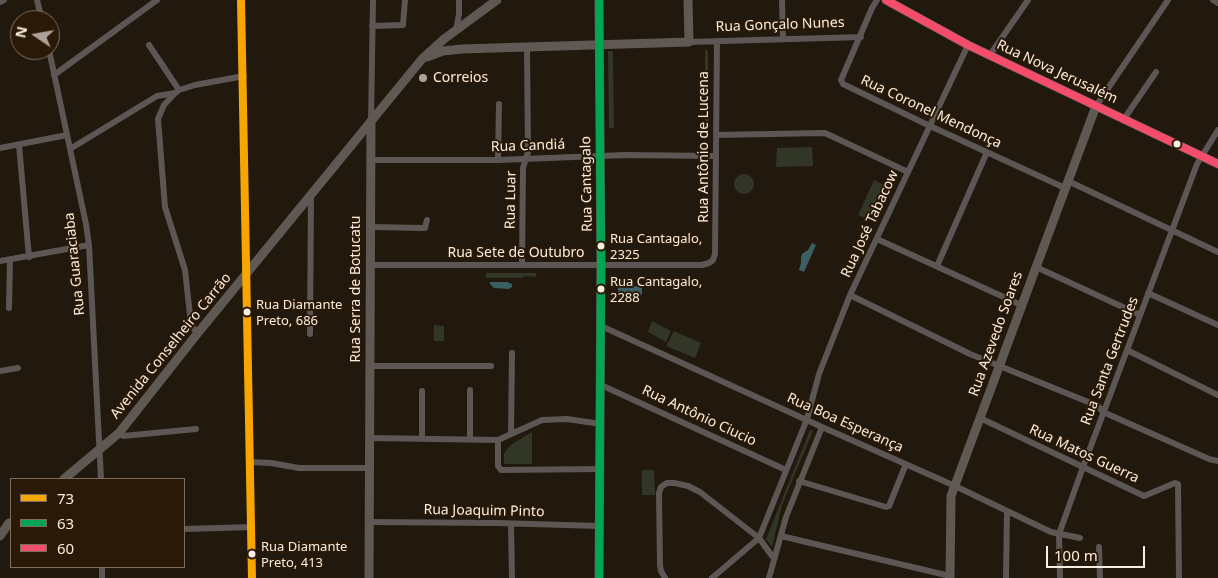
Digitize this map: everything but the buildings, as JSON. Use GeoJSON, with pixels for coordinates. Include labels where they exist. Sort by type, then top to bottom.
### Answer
{"type":"FeatureCollection","features":[{"type":"Feature","properties":{"kind":"street"},"geometry":{"type":"LineString","coordinates":[[0,2],[4,0]]}},
{"type":"Feature","properties":{"kind":"street"},"geometry":{"type":"LineString","coordinates":[[54,75],[157,0]]}},
{"type":"Feature","properties":{"kind":"street"},"geometry":{"type":"LineString","coordinates":[[242,0],[252,578]]}},
{"type":"Feature","properties":{"kind":"street","name":"Rua Serra de Botucatu"},"geometry":{"type":"LineString","coordinates":[[369,578],[370,160],[373,0]]}},
{"type":"Feature","properties":{"kind":"street"},"geometry":{"type":"LineString","coordinates":[[372,26],[403,25],[405,22],[405,0]]}},
{"type":"Feature","properties":{"kind":"street"},"geometry":{"type":"LineString","coordinates":[[459,0],[456,41],[462,49]]}},
{"type":"Feature","properties":{"kind":"street","name":"Rua Cantagalo"},"geometry":{"type":"LineString","coordinates":[[599,0],[602,265],[599,578]]}},
{"type":"Feature","properties":{"kind":"street"},"geometry":{"type":"LineString","coordinates":[[688,0],[689,39]]}},
{"type":"Feature","properties":{"kind":"street"},"geometry":{"type":"LineString","coordinates":[[782,0],[783,39]]}},
{"type":"Feature","properties":{"kind":"street","name":"Rua Nova Jerusalém"},"geometry":{"type":"LineString","coordinates":[[884,0],[990,56],[1218,164]]}},
{"type":"Feature","properties":{"kind":"street","name":"Rua Coronel Mendonça"},"geometry":{"type":"LineString","coordinates":[[884,0],[861,37],[841,82],[987,152],[1171,229],[1218,252]]}},
{"type":"Feature","properties":{"kind":"street"},"geometry":{"type":"LineString","coordinates":[[990,56],[1028,0]]}},
{"type":"Feature","properties":{"kind":"street"},"geometry":{"type":"LineString","coordinates":[[1096,106],[1168,0]]}},
{"type":"Feature","properties":{"kind":"street"},"geometry":{"type":"LineString","coordinates":[[1213,0],[1218,3]]}},
{"type":"Feature","properties":{"kind":"street","name":"Avenida Conselheiro Carrão"},"geometry":{"type":"LineString","coordinates":[[65,478],[118,433],[422,59],[444,39],[492,2]]}},
{"type":"Feature","properties":{"kind":"street","name":"Rua Gonçalo Nunes"},"geometry":{"type":"LineString","coordinates":[[462,49],[600,45],[689,39],[699,42],[861,37]]}},
{"type":"Feature","properties":{"kind":"street","name":"Rua Antônio de Lucena"},"geometry":{"type":"LineString","coordinates":[[715,254],[717,41]]}},
{"type":"Feature","properties":{"kind":"street"},"geometry":{"type":"LineString","coordinates":[[149,45],[177,91]]}},
{"type":"Feature","properties":{"kind":"street","name":"Rua José Tabacow"},"geometry":{"type":"LineString","coordinates":[[759,538],[807,419],[819,374],[850,295],[968,45]]}},
{"type":"Feature","properties":{"kind":"street","name":"Rua Luar"},"geometry":{"type":"LineString","coordinates":[[522,265],[523,168],[528,152],[527,46]]}},
{"type":"Feature","properties":{"kind":"street"},"geometry":{"type":"LineString","coordinates":[[422,59],[443,51],[462,49]]}},
{"type":"Feature","properties":{"kind":"street","name":"Rua Guaraciaba"},"geometry":{"type":"LineString","coordinates":[[51,60],[89,245],[101,478]]}},
{"type":"Feature","properties":{"kind":"street"},"geometry":{"type":"LineString","coordinates":[[1124,119],[1156,72]]}},
{"type":"Feature","properties":{"kind":"street"},"geometry":{"type":"LineString","coordinates":[[70,149],[157,96],[195,85],[244,76]]}},
{"type":"Feature","properties":{"kind":"street"},"geometry":{"type":"LineString","coordinates":[[177,91],[164,105],[158,119],[163,194],[168,218],[185,270],[191,324],[197,334]]}},
{"type":"Feature","properties":{"kind":"street"},"geometry":{"type":"LineString","coordinates":[[498,104],[498,160]]}},
{"type":"Feature","properties":{"kind":"street","name":"Rua Azevedo Soares"},"geometry":{"type":"LineString","coordinates":[[950,577],[951,496],[954,486],[1096,106]]}},
{"type":"Feature","properties":{"kind":"street","name":"Rua Santa Gertrudes"},"geometry":{"type":"LineString","coordinates":[[1060,578],[1059,534],[1171,229],[1201,156],[1218,130]]}},
{"type":"Feature","properties":{"kind":"street"},"geometry":{"type":"LineString","coordinates":[[716,135],[825,133],[908,172]]}},
{"type":"Feature","properties":{"kind":"street"},"geometry":{"type":"LineString","coordinates":[[0,148],[67,135]]}},
{"type":"Feature","properties":{"kind":"street"},"geometry":{"type":"LineString","coordinates":[[19,145],[29,257]]}},
{"type":"Feature","properties":{"kind":"street"},"geometry":{"type":"LineString","coordinates":[[937,266],[987,152]]}},
{"type":"Feature","properties":{"kind":"street","name":"Rua Candiá"},"geometry":{"type":"LineString","coordinates":[[370,160],[526,160],[625,155],[716,156]]}},
{"type":"Feature","properties":{"kind":"street"},"geometry":{"type":"LineString","coordinates":[[310,334],[311,194]]}},
{"type":"Feature","properties":{"kind":"street"},"geometry":{"type":"LineString","coordinates":[[370,227],[425,228],[427,220]]}},
{"type":"Feature","properties":{"kind":"street"},"geometry":{"type":"LineString","coordinates":[[877,239],[1021,306]]}},
{"type":"Feature","properties":{"kind":"street"},"geometry":{"type":"LineString","coordinates":[[0,262],[89,245]]}},
{"type":"Feature","properties":{"kind":"street","name":"Rua Sete de Outubro"},"geometry":{"type":"LineString","coordinates":[[370,265],[702,266],[709,264],[715,254]]}},
{"type":"Feature","properties":{"kind":"street"},"geometry":{"type":"LineString","coordinates":[[9,308],[10,260]]}},
{"type":"Feature","properties":{"kind":"street"},"geometry":{"type":"LineString","coordinates":[[1036,267],[1140,315]]}},
{"type":"Feature","properties":{"kind":"street"},"geometry":{"type":"LineString","coordinates":[[1148,293],[1218,325]]}},
{"type":"Feature","properties":{"kind":"street"},"geometry":{"type":"LineString","coordinates":[[850,295],[999,367],[1098,406],[1103,412],[1209,459],[1218,461]]}},
{"type":"Feature","properties":{"kind":"street","name":"Rua Boa Esperança"},"geometry":{"type":"LineString","coordinates":[[601,326],[1051,532],[1080,538]]}},
{"type":"Feature","properties":{"kind":"street"},"geometry":{"type":"LineString","coordinates":[[1127,350],[1218,395]]}},
{"type":"Feature","properties":{"kind":"street"},"geometry":{"type":"LineString","coordinates":[[511,434],[512,353]]}},
{"type":"Feature","properties":{"kind":"street"},"geometry":{"type":"LineString","coordinates":[[370,366],[491,366]]}},
{"type":"Feature","properties":{"kind":"street"},"geometry":{"type":"LineString","coordinates":[[0,371],[18,368]]}},
{"type":"Feature","properties":{"kind":"street","name":"Rua Antônio Ciucio"},"geometry":{"type":"LineString","coordinates":[[602,385],[786,470]]}},
{"type":"Feature","properties":{"kind":"street"},"geometry":{"type":"LineString","coordinates":[[470,390],[470,439]]}},
{"type":"Feature","properties":{"kind":"street"},"geometry":{"type":"LineString","coordinates":[[422,391],[422,439]]}},
{"type":"Feature","properties":{"kind":"street","name":"Rua Matos Guerra"},"geometry":{"type":"LineString","coordinates":[[980,418],[1144,496],[1174,483],[1178,484],[1179,578]]}},
{"type":"Feature","properties":{"kind":"street"},"geometry":{"type":"LineString","coordinates":[[370,438],[498,440],[542,420],[553,419],[601,424]]}},
{"type":"Feature","properties":{"kind":"street"},"geometry":{"type":"LineString","coordinates":[[769,578],[799,481],[822,427]]}},
{"type":"Feature","properties":{"kind":"street"},"geometry":{"type":"LineString","coordinates":[[118,433],[123,436],[196,430]]}},
{"type":"Feature","properties":{"kind":"street"},"geometry":{"type":"LineString","coordinates":[[498,440],[498,466],[501,470],[600,469]]}},
{"type":"Feature","properties":{"kind":"street"},"geometry":{"type":"LineString","coordinates":[[251,462],[271,462],[299,468],[369,468]]}},
{"type":"Feature","properties":{"kind":"street"},"geometry":{"type":"LineString","coordinates":[[799,481],[886,507],[889,506],[906,464]]}},
{"type":"Feature","properties":{"kind":"street"},"geometry":{"type":"LineString","coordinates":[[664,578],[660,565],[659,493],[661,486],[666,483],[674,482],[700,492],[759,538],[775,558]]}},
{"type":"Feature","properties":{"kind":"street"},"geometry":{"type":"LineString","coordinates":[[1006,578],[1007,511]]}},
{"type":"Feature","properties":{"kind":"street"},"geometry":{"type":"LineString","coordinates":[[0,528],[10,522]]}},
{"type":"Feature","properties":{"kind":"street"},"geometry":{"type":"LineString","coordinates":[[0,536],[10,522]]}},
{"type":"Feature","properties":{"kind":"street","name":"Rua Joaquim Pinto"},"geometry":{"type":"LineString","coordinates":[[369,522],[599,526]]}},
{"type":"Feature","properties":{"kind":"street"},"geometry":{"type":"LineString","coordinates":[[512,524],[512,578]]}},
{"type":"Feature","properties":{"kind":"street"},"geometry":{"type":"LineString","coordinates":[[185,528],[252,526]]}},
{"type":"Feature","properties":{"kind":"street"},"geometry":{"type":"LineString","coordinates":[[781,536],[950,577]]}},
{"type":"Feature","properties":{"kind":"street"},"geometry":{"type":"LineString","coordinates":[[712,578],[759,538]]}},
{"type":"Feature","properties":{"kind":"street"},"geometry":{"type":"LineString","coordinates":[[1099,547],[1100,578]]}},
{"type":"Feature","properties":{"kind":"green space"},"geometry":{"type":"Polygon","coordinates":[[[705,49],[708,51],[709,128],[705,128],[705,49]]]}},
{"type":"Feature","properties":{"kind":"green space"},"geometry":{"type":"Polygon","coordinates":[[[608,51],[613,51],[614,128],[609,128],[608,51]]]}},
{"type":"Feature","properties":{"kind":"green space"},"geometry":{"type":"Polygon","coordinates":[[[812,147],[813,166],[776,167],[777,148],[812,147]]]}},
{"type":"Feature","properties":{"kind":"green space"},"geometry":{"type":"Polygon","coordinates":[[[744,174],[751,177],[754,184],[751,191],[744,194],[737,191],[734,184],[737,177],[744,174]]]}},
{"type":"Feature","properties":{"kind":"green space"},"geometry":{"type":"Polygon","coordinates":[[[874,180],[892,189],[876,223],[858,215],[874,180]]]}},
{"type":"Feature","properties":{"kind":"green space"},"geometry":{"type":"Polygon","coordinates":[[[486,273],[536,273],[536,277],[486,278],[486,273]]]}},
{"type":"Feature","properties":{"kind":"green space"},"geometry":{"type":"Polygon","coordinates":[[[652,321],[671,331],[666,342],[648,332],[652,321]]]}},
{"type":"Feature","properties":{"kind":"green space"},"geometry":{"type":"Polygon","coordinates":[[[434,325],[444,326],[444,341],[434,341],[434,325]]]}},
{"type":"Feature","properties":{"kind":"green space"},"geometry":{"type":"Polygon","coordinates":[[[674,331],[701,343],[695,358],[666,346],[674,331]]]}},
{"type":"Feature","properties":{"kind":"green space"},"geometry":{"type":"Polygon","coordinates":[[[810,430],[813,431],[782,505],[772,547],[766,539],[810,430]]]}},
{"type":"Feature","properties":{"kind":"green space"},"geometry":{"type":"Polygon","coordinates":[[[532,432],[532,464],[504,464],[504,454],[507,449],[532,432]]]}},
{"type":"Feature","properties":{"kind":"green space"},"geometry":{"type":"Polygon","coordinates":[[[642,470],[654,470],[655,495],[642,495],[642,470]]]}},
{"type":"Feature","properties":{"kind":"water"},"geometry":{"type":"Polygon","coordinates":[[[812,243],[816,245],[804,272],[799,270],[802,254],[808,250],[812,243]]]}},
{"type":"Feature","properties":{"kind":"water"},"geometry":{"type":"Polygon","coordinates":[[[490,282],[507,282],[512,284],[512,287],[509,289],[494,288],[490,282]]]}},
{"type":"Feature","properties":{"kind":"water"},"geometry":{"type":"Polygon","coordinates":[[[642,286],[642,295],[618,295],[618,287],[642,286]]]}},
{"type":"Feature","properties":{"kind":"transit line","name":"73"},"geometry":{"type":"LineString","coordinates":[[241,0],[252,578]]}},
{"type":"Feature","properties":{"kind":"transit line","name":"63"},"geometry":{"type":"LineString","coordinates":[[599,0],[601,265],[599,578]]}},
{"type":"Feature","properties":{"kind":"transit line","name":"60"},"geometry":{"type":"LineString","coordinates":[[886,0],[968,45],[1218,164]]}},
{"type":"Feature","properties":{"kind":"place","name":"Correios"},"geometry":{"type":"Point","coordinates":[423,78]}},
{"type":"Feature","properties":{"kind":"place","name":"Rua Cantagalo, 2325"},"geometry":{"type":"Point","coordinates":[601,246]}},
{"type":"Feature","properties":{"kind":"place","name":"Rua Cantagalo, 2288"},"geometry":{"type":"Point","coordinates":[601,289]}},
{"type":"Feature","properties":{"kind":"place","name":"Rua Diamante Preto, 686"},"geometry":{"type":"Point","coordinates":[247,312]}},
{"type":"Feature","properties":{"kind":"place","name":"Rua Diamante Preto, 413"},"geometry":{"type":"Point","coordinates":[252,554]}}]}
